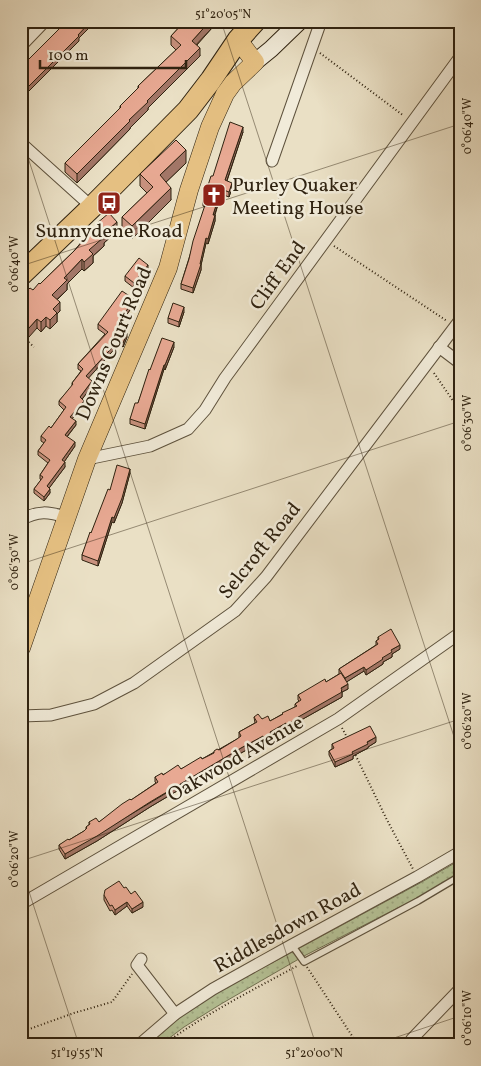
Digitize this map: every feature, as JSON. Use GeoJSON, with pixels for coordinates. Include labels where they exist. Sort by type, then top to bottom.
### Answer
{"type":"FeatureCollection","features":[{"type":"Feature","properties":{"kind":"highway"},"geometry":{"type":"LineString","coordinates":[[21,275],[92,208],[188,110],[212,80],[238,40],[254,21]]}},
{"type":"Feature","properties":{"kind":"main road"},"geometry":{"type":"LineString","coordinates":[[238,40],[255,62]]}},
{"type":"Feature","properties":{"kind":"main road","name":"Downs Court Road"},"geometry":{"type":"LineString","coordinates":[[21,648],[86,459],[168,268],[189,190],[210,127],[225,94],[233,83],[255,62]]}},
{"type":"Feature","properties":{"kind":"street"},"geometry":{"type":"LineString","coordinates":[[21,46],[45,21]]}},
{"type":"Feature","properties":{"kind":"street"},"geometry":{"type":"LineString","coordinates":[[255,62],[300,21]]}},
{"type":"Feature","properties":{"kind":"street"},"geometry":{"type":"LineString","coordinates":[[272,161],[321,21]]}},
{"type":"Feature","properties":{"kind":"street","name":"Cliff End"},"geometry":{"type":"LineString","coordinates":[[86,459],[150,446],[188,429],[205,410],[225,378],[460,57]]}},
{"type":"Feature","properties":{"kind":"street"},"geometry":{"type":"LineString","coordinates":[[21,144],[26,155],[92,208]]}},
{"type":"Feature","properties":{"kind":"street","name":"Selcroft Road"},"geometry":{"type":"LineString","coordinates":[[21,716],[51,715],[94,704],[134,683],[235,612],[266,577],[460,320]]}},
{"type":"Feature","properties":{"kind":"street"},"geometry":{"type":"LineString","coordinates":[[439,347],[460,363]]}},
{"type":"Feature","properties":{"kind":"street"},"geometry":{"type":"LineString","coordinates":[[21,520],[40,512],[66,517]]}},
{"type":"Feature","properties":{"kind":"street","name":"Oakwood Avenue"},"geometry":{"type":"LineString","coordinates":[[21,904],[338,719],[460,633]]}},
{"type":"Feature","properties":{"kind":"street","name":"Riddlesdown Road"},"geometry":{"type":"LineString","coordinates":[[139,1045],[175,1014],[213,989],[417,878],[460,852]]}},
{"type":"Feature","properties":{"kind":"street"},"geometry":{"type":"LineString","coordinates":[[137,966],[175,1014]]}},
{"type":"Feature","properties":{"kind":"street"},"geometry":{"type":"LineString","coordinates":[[408,1045],[460,990]]}},
{"type":"Feature","properties":{"kind":"lane"},"geometry":{"type":"LineString","coordinates":[[292,945],[304,962],[418,901],[460,876]]}},
{"type":"Feature","properties":{"kind":"path"},"geometry":{"type":"LineString","coordinates":[[312,47],[412,122]]}},
{"type":"Feature","properties":{"kind":"path"},"geometry":{"type":"LineString","coordinates":[[339,250],[436,314]]}},
{"type":"Feature","properties":{"kind":"path"},"geometry":{"type":"LineString","coordinates":[[21,335],[34,347]]}},
{"type":"Feature","properties":{"kind":"path"},"geometry":{"type":"LineString","coordinates":[[427,363],[460,411]]}},
{"type":"Feature","properties":{"kind":"path"},"geometry":{"type":"LineString","coordinates":[[338,719],[350,744]]}},
{"type":"Feature","properties":{"kind":"path"},"geometry":{"type":"LineString","coordinates":[[354,753],[417,878]]}},
{"type":"Feature","properties":{"kind":"path"},"geometry":{"type":"LineString","coordinates":[[163,1045],[185,1028],[222,1006],[304,962],[358,1045]]}},
{"type":"Feature","properties":{"kind":"path"},"geometry":{"type":"LineString","coordinates":[[21,1032],[112,1002],[137,966]]}},
{"type":"Feature","properties":{"kind":"green space"},"geometry":{"type":"Polygon","coordinates":[[[460,860],[460,873],[417,898],[304,956],[221,1004],[184,1027],[160,1045],[146,1045],[177,1018],[216,993],[460,860]]]}},
{"type":"Feature","properties":{"kind":"building"},"geometry":{"type":"Polygon","coordinates":[[[67,21],[91,21],[79,36],[21,94],[21,67],[67,21]]]}},
{"type":"Feature","properties":{"kind":"building"},"geometry":{"type":"Polygon","coordinates":[[[185,21],[210,21],[192,41],[200,48],[77,174],[65,163],[121,107],[138,86],[181,45],[171,36],[185,21]]]}},
{"type":"Feature","properties":{"kind":"building"},"geometry":{"type":"Polygon","coordinates":[[[230,122],[243,127],[225,180],[232,183],[229,192],[221,189],[193,288],[181,284],[206,202],[203,201],[230,122]]]}},
{"type":"Feature","properties":{"kind":"building"},"geometry":{"type":"Polygon","coordinates":[[[176,140],[186,150],[160,175],[171,188],[132,226],[122,217],[153,187],[140,174],[176,140]]]}},
{"type":"Feature","properties":{"kind":"building"},"geometry":{"type":"Polygon","coordinates":[[[109,213],[117,222],[89,250],[93,254],[84,262],[82,259],[64,278],[67,280],[52,295],[60,302],[53,309],[57,313],[50,320],[46,317],[41,322],[37,319],[21,337],[21,302],[27,297],[24,294],[30,288],[33,290],[40,284],[98,226],[96,224],[109,213]]]}},
{"type":"Feature","properties":{"kind":"building"},"geometry":{"type":"Polygon","coordinates":[[[139,258],[148,265],[134,283],[125,276],[139,258]]]}},
{"type":"Feature","properties":{"kind":"building"},"geometry":{"type":"Polygon","coordinates":[[[122,291],[134,299],[117,325],[127,333],[123,343],[119,340],[86,376],[92,381],[80,397],[84,401],[70,417],[76,421],[65,435],[75,442],[62,460],[65,462],[47,486],[50,489],[44,497],[34,489],[43,477],[40,475],[50,460],[38,451],[46,440],[41,436],[49,426],[51,428],[66,407],[59,401],[83,369],[78,364],[108,332],[98,324],[122,291]]]}},
{"type":"Feature","properties":{"kind":"building"},"geometry":{"type":"Polygon","coordinates":[[[173,303],[184,307],[179,322],[168,318],[173,303]]]}},
{"type":"Feature","properties":{"kind":"building"},"geometry":{"type":"Polygon","coordinates":[[[162,338],[174,342],[164,365],[145,424],[130,419],[135,403],[138,403],[162,338]]]}},
{"type":"Feature","properties":{"kind":"building"},"geometry":{"type":"Polygon","coordinates":[[[117,465],[130,469],[122,498],[114,518],[112,517],[98,561],[82,555],[108,489],[110,490],[117,465]]]}},
{"type":"Feature","properties":{"kind":"building"},"geometry":{"type":"Polygon","coordinates":[[[21,482],[25,486],[21,490],[21,482]]]}},
{"type":"Feature","properties":{"kind":"building"},"geometry":{"type":"Polygon","coordinates":[[[391,629],[400,645],[366,670],[364,667],[345,678],[339,669],[378,644],[376,641],[379,639],[378,637],[391,629]]]}},
{"type":"Feature","properties":{"kind":"building"},"geometry":{"type":"Polygon","coordinates":[[[341,673],[348,684],[341,688],[342,692],[294,721],[286,723],[270,732],[271,734],[264,738],[263,736],[241,748],[65,854],[59,845],[84,831],[90,824],[89,822],[96,818],[99,822],[122,804],[158,782],[155,777],[162,773],[163,775],[178,765],[181,769],[237,739],[241,736],[239,732],[257,722],[254,717],[258,714],[262,719],[268,716],[270,721],[297,706],[295,704],[301,700],[298,695],[325,679],[326,682],[341,673]]]}},
{"type":"Feature","properties":{"kind":"building"},"geometry":{"type":"Polygon","coordinates":[[[370,726],[376,737],[367,742],[368,744],[352,752],[353,754],[335,762],[329,751],[334,748],[332,744],[370,726]]]}},
{"type":"Feature","properties":{"kind":"building"},"geometry":{"type":"Polygon","coordinates":[[[119,881],[131,894],[135,891],[143,902],[132,909],[127,902],[115,910],[112,905],[110,906],[104,895],[105,890],[119,881]]]}},
{"type":"Feature","properties":{"kind":"place","name":"Purley Quaker Meeting House"},"geometry":{"type":"Point","coordinates":[214,195]}},
{"type":"Feature","properties":{"kind":"place","name":"Sunnydene Road"},"geometry":{"type":"Point","coordinates":[109,203]}}]}
